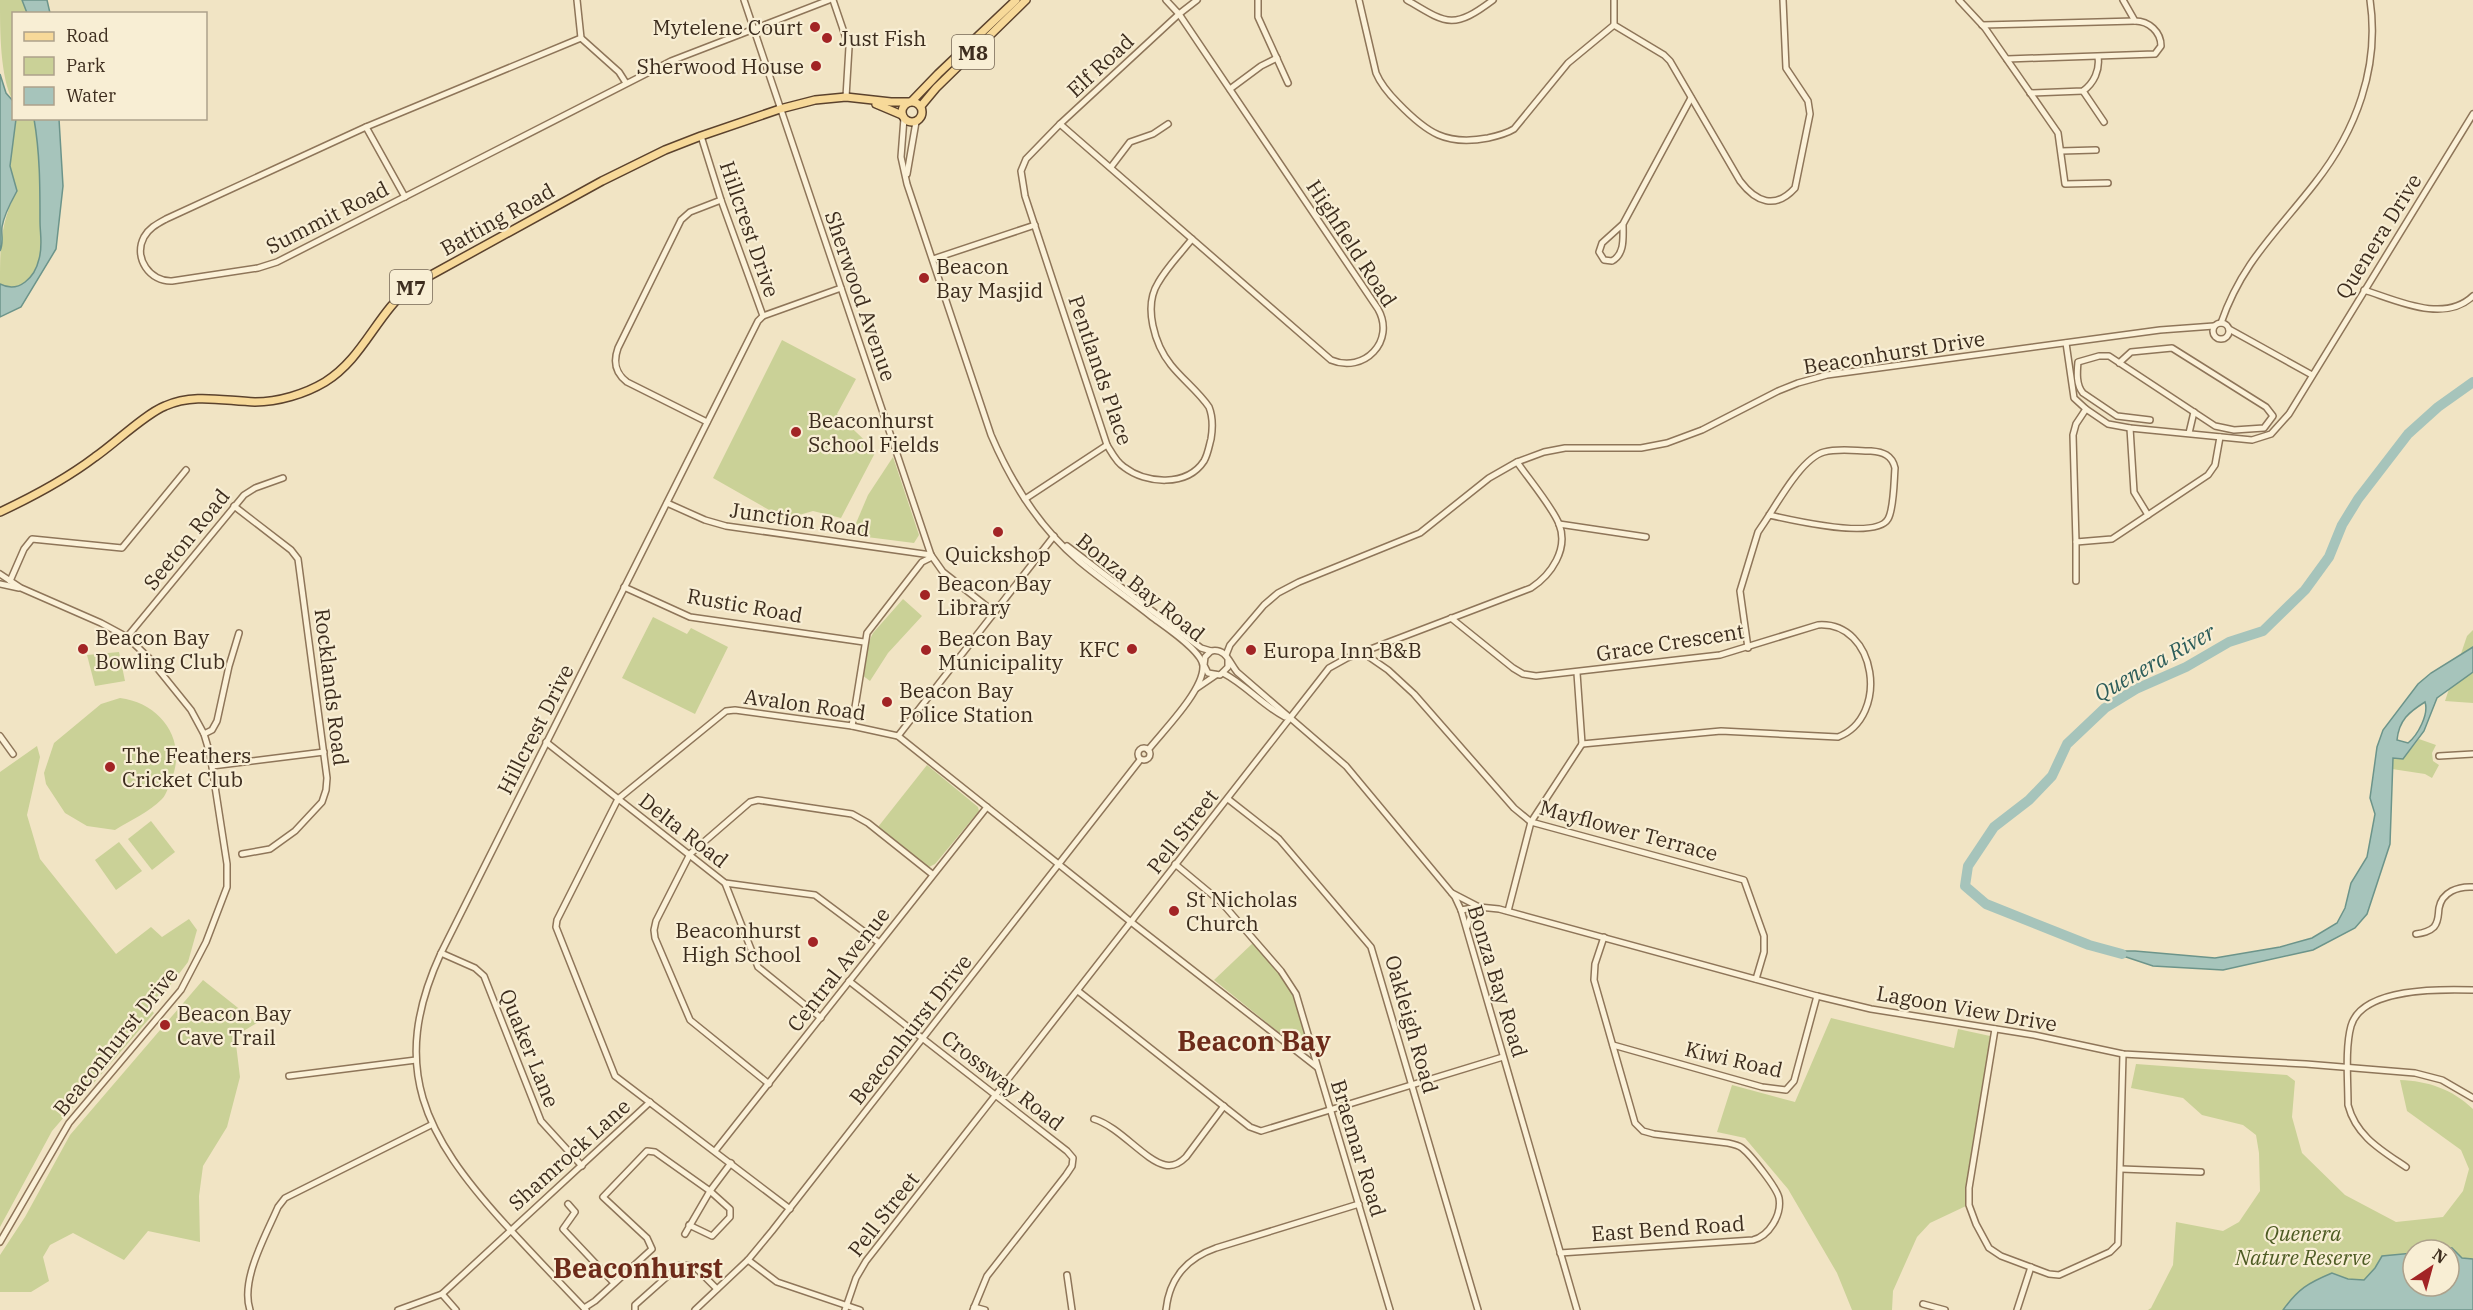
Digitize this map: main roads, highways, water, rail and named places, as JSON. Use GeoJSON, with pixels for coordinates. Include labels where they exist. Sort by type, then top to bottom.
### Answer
{"type":"FeatureCollection","features":[{"type":"Feature","properties":{"kind":"main road","name":"M8"},"geometry":{"type":"LineString","coordinates":[[911,101],[1016,0]]}},
{"type":"Feature","properties":{"kind":"main road","name":"M8"},"geometry":{"type":"LineString","coordinates":[[921,106],[936,88],[1026,0]]}},
{"type":"Feature","properties":{"kind":"main road","name":"Batting Road"},"geometry":{"type":"LineString","coordinates":[[0,512],[92,460],[165,406],[201,398],[263,402],[296,394],[324,382],[356,355],[398,298],[429,275],[602,181],[665,150],[780,109],[815,100],[846,97],[891,102],[911,101]]}},
{"type":"Feature","properties":{"kind":"main road","name":"Batting Road"},"geometry":{"type":"LineString","coordinates":[[859,99],[903,117]]}},
{"type":"Feature","properties":{"kind":"main road"},"geometry":{"type":"LineString","coordinates":[[911,101],[921,106],[922,117],[916,122],[909,122],[903,117],[902,109],[911,101]]}},
{"type":"Feature","properties":{"kind":"water"},"geometry":{"type":"Polygon","coordinates":[[[22,0],[47,0],[50,12],[27,12],[22,0]]]}},
{"type":"Feature","properties":{"kind":"water"},"geometry":{"type":"Polygon","coordinates":[[[0,74],[6,93],[12,100],[12,120],[16,120],[10,166],[17,191],[3,222],[0,251],[0,74]]]}},
{"type":"Feature","properties":{"kind":"water"},"geometry":{"type":"Polygon","coordinates":[[[34,120],[59,120],[63,186],[56,249],[21,307],[0,317],[0,284],[14,287],[25,282],[34,272],[40,254],[37,144],[34,120]]]}},
{"type":"Feature","properties":{"kind":"water"},"geometry":{"type":"Polygon","coordinates":[[[2473,647],[2473,672],[2437,698],[2424,731],[2403,759],[2393,758],[2390,844],[2367,914],[2355,928],[2313,950],[2223,970],[2153,966],[2108,951],[2215,958],[2280,947],[2312,938],[2337,923],[2345,908],[2351,883],[2367,857],[2375,814],[2370,798],[2377,747],[2383,730],[2418,684],[2431,673],[2473,647]],[[2425,702],[2406,717],[2400,727],[2397,740],[2408,743],[2412,739],[2422,724],[2425,702]]]}},
{"type":"Feature","properties":{"kind":"water"},"geometry":{"type":"Polygon","coordinates":[[[2401,1254],[2401,1298],[2461,1298],[2461,1257],[2473,1259],[2473,1310],[2283,1310],[2304,1287],[2332,1273],[2348,1279],[2364,1280],[2382,1256],[2401,1254]]]}},
{"type":"Feature","properties":{"kind":"waterway","name":"Quenera River"},"geometry":{"type":"LineString","coordinates":[[2122,954],[2089,945],[1986,904],[1965,886],[1968,866],[1994,827],[2029,800],[2052,776],[2067,744],[2105,708],[2136,689],[2186,667],[2229,642],[2263,631],[2305,590],[2329,557],[2342,525],[2358,499],[2408,434],[2438,407],[2473,382]]}},
{"type":"Feature","properties":{"kind":"place","name":"Mytelene Court"},"geometry":{"type":"Point","coordinates":[815,27]}},
{"type":"Feature","properties":{"kind":"place","name":"Just Fish"},"geometry":{"type":"Point","coordinates":[827,38]}},
{"type":"Feature","properties":{"kind":"place","name":"Sherwood House"},"geometry":{"type":"Point","coordinates":[816,66]}},
{"type":"Feature","properties":{"kind":"place","name":"Beacon Bay Masjid"},"geometry":{"type":"Point","coordinates":[924,278]}},
{"type":"Feature","properties":{"kind":"place","name":"Beaconhurst School Fields"},"geometry":{"type":"Point","coordinates":[796,432]}},
{"type":"Feature","properties":{"kind":"place","name":"Quickshop"},"geometry":{"type":"Point","coordinates":[998,532]}},
{"type":"Feature","properties":{"kind":"place","name":"Beacon Bay Library"},"geometry":{"type":"Point","coordinates":[925,595]}},
{"type":"Feature","properties":{"kind":"place","name":"Beacon Bay Bowling Club"},"geometry":{"type":"Point","coordinates":[83,649]}},
{"type":"Feature","properties":{"kind":"place","name":"KFC"},"geometry":{"type":"Point","coordinates":[1132,649]}},
{"type":"Feature","properties":{"kind":"place","name":"Beacon Bay Municipality"},"geometry":{"type":"Point","coordinates":[926,650]}},
{"type":"Feature","properties":{"kind":"place","name":"Europa Inn B&B"},"geometry":{"type":"Point","coordinates":[1251,650]}},
{"type":"Feature","properties":{"kind":"place","name":"Beacon Bay Police Station"},"geometry":{"type":"Point","coordinates":[887,702]}},
{"type":"Feature","properties":{"kind":"place","name":"The Feathers Cricket Club"},"geometry":{"type":"Point","coordinates":[110,767]}},
{"type":"Feature","properties":{"kind":"place","name":"St Nicholas Church"},"geometry":{"type":"Point","coordinates":[1174,911]}},
{"type":"Feature","properties":{"kind":"place","name":"Beaconhurst High School"},"geometry":{"type":"Point","coordinates":[813,942]}},
{"type":"Feature","properties":{"kind":"place","name":"Beacon Bay Cave Trail"},"geometry":{"type":"Point","coordinates":[165,1025]}},
{"type":"Feature","properties":{"kind":"district","name":"Beacon Bay"},"geometry":{"type":"Point","coordinates":[1254,1040]}},
{"type":"Feature","properties":{"kind":"district","name":"Beaconhurst"},"geometry":{"type":"Point","coordinates":[638,1267]}},
{"type":"Feature","properties":{"kind":"park label","name":"Quenera Nature Reserve"},"geometry":{"type":"Point","coordinates":[2303,1245]}}]}
